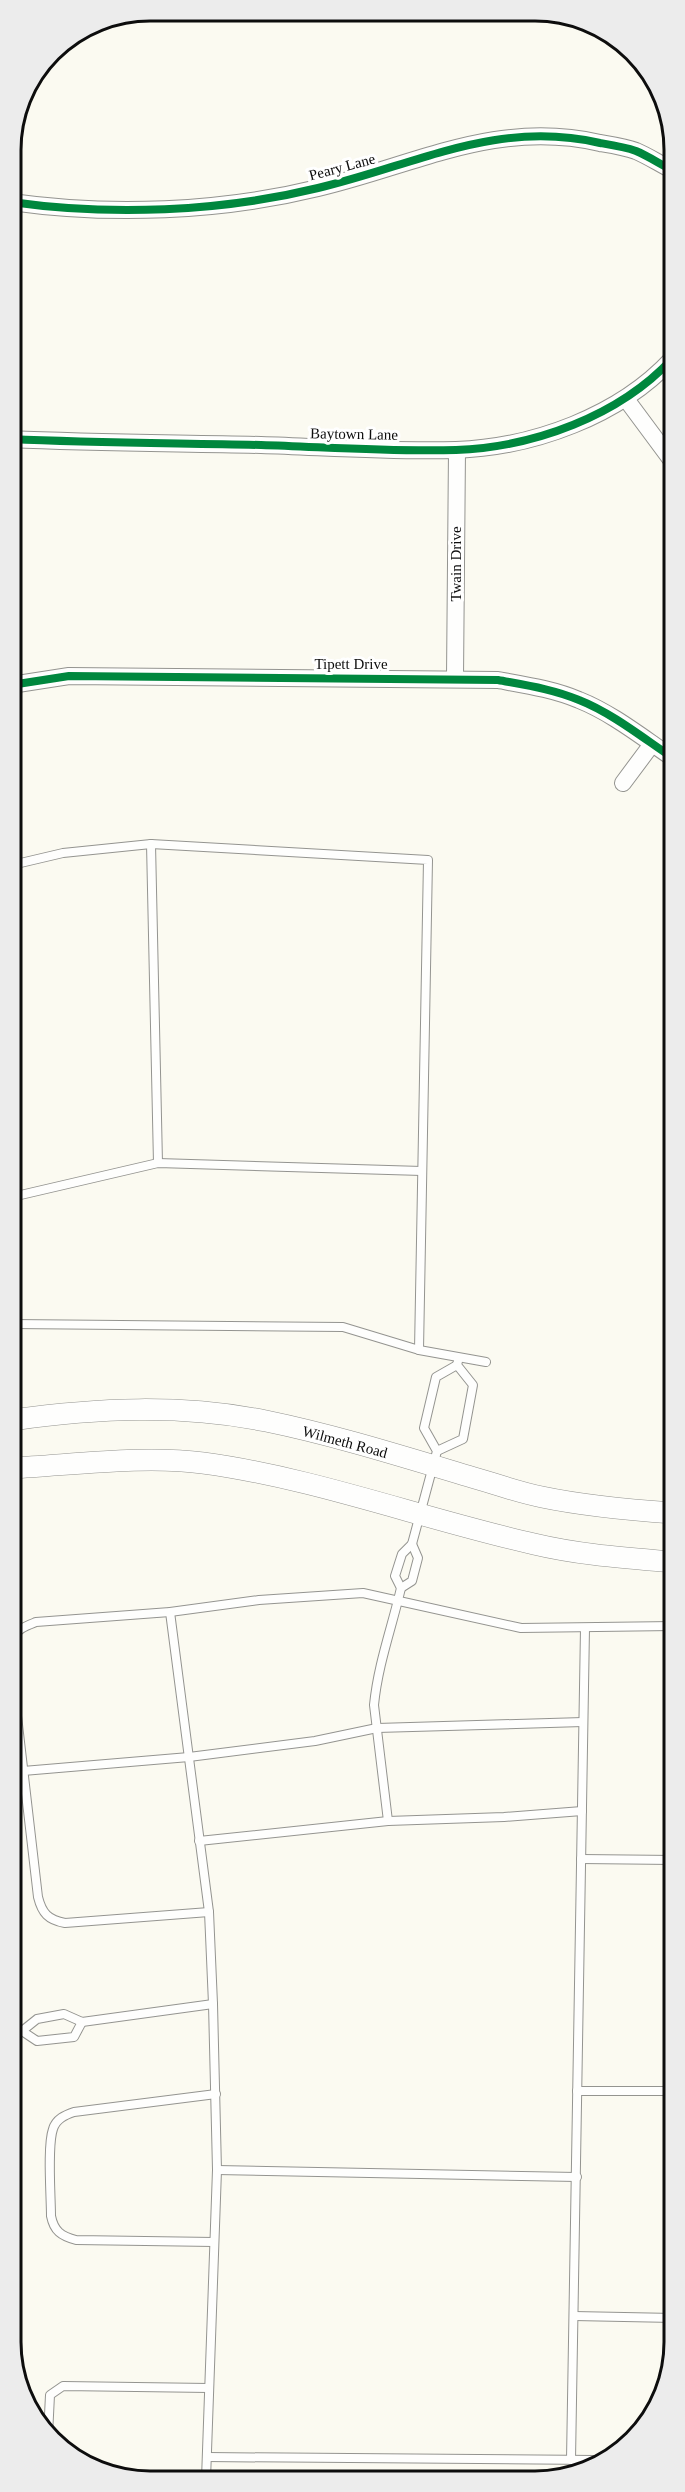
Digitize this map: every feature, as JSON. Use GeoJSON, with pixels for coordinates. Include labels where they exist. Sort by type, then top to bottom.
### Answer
{"type":"FeatureCollection","features":[{"type":"Feature","properties":{"kind":"street","name":"Peary Lane"},"geometry":{"type":"LineString","coordinates":[[21,203],[140,210],[248,201],[317,189],[479,141],[527,135],[576,137],[634,150],[664,166]]}},
{"type":"Feature","properties":{"kind":"street","name":"Baytown Lane"},"geometry":{"type":"LineString","coordinates":[[21,440],[457,450],[539,436],[573,424],[626,399],[655,377],[664,367]]}},
{"type":"Feature","properties":{"kind":"street"},"geometry":{"type":"LineString","coordinates":[[626,399],[664,450]]}},
{"type":"Feature","properties":{"kind":"street","name":"Twain Drive"},"geometry":{"type":"LineString","coordinates":[[455,678],[457,450]]}},
{"type":"Feature","properties":{"kind":"street","name":"Tipett Drive"},"geometry":{"type":"LineString","coordinates":[[21,683],[69,676],[498,680],[547,690],[580,700],[611,717],[664,752]]}},
{"type":"Feature","properties":{"kind":"street"},"geometry":{"type":"LineString","coordinates":[[623,783],[651,744]]}},
{"type":"Feature","properties":{"kind":"street","name":"Wilmeth Road"},"geometry":{"type":"LineString","coordinates":[[21,1419],[91,1410],[187,1411],[264,1421],[435,1458],[542,1497],[613,1508],[664,1512]]}},
{"type":"Feature","properties":{"kind":"street"},"geometry":{"type":"LineString","coordinates":[[21,1468],[170,1460],[201,1463],[284,1478],[418,1515],[554,1548],[664,1561]]}},
{"type":"Feature","properties":{"kind":"lane"},"geometry":{"type":"LineString","coordinates":[[21,863],[63,853],[151,843],[428,860],[419,1350]]}},
{"type":"Feature","properties":{"kind":"lane"},"geometry":{"type":"LineString","coordinates":[[151,843],[158,1163]]}},
{"type":"Feature","properties":{"kind":"lane"},"geometry":{"type":"LineString","coordinates":[[21,1195],[158,1163],[422,1170]]}},
{"type":"Feature","properties":{"kind":"lane"},"geometry":{"type":"LineString","coordinates":[[21,1324],[343,1327],[458,1361],[486,1362]]}},
{"type":"Feature","properties":{"kind":"lane"},"geometry":{"type":"LineString","coordinates":[[435,1458],[463,1439],[473,1385],[458,1361]]}},
{"type":"Feature","properties":{"kind":"lane"},"geometry":{"type":"LineString","coordinates":[[387,1821],[374,1705],[376,1685],[380,1660],[401,1588],[395,1576],[402,1554],[412,1544],[435,1458],[424,1428],[436,1377],[458,1361]]}},
{"type":"Feature","properties":{"kind":"lane"},"geometry":{"type":"LineString","coordinates":[[401,1588],[412,1581],[418,1558],[412,1544]]}},
{"type":"Feature","properties":{"kind":"lane"},"geometry":{"type":"LineString","coordinates":[[21,1628],[36,1622],[171,1612],[260,1600],[363,1593],[522,1628],[664,1626]]}},
{"type":"Feature","properties":{"kind":"lane"},"geometry":{"type":"LineString","coordinates":[[171,1612],[208,1912],[213,2004],[217,2170],[206,2471]]}},
{"type":"Feature","properties":{"kind":"lane"},"geometry":{"type":"LineString","coordinates":[[571,2460],[585,1628]]}},
{"type":"Feature","properties":{"kind":"lane"},"geometry":{"type":"LineString","coordinates":[[24,1771],[189,1757],[315,1741],[377,1728],[583,1722]]}},
{"type":"Feature","properties":{"kind":"lane"},"geometry":{"type":"LineString","coordinates":[[21,1746],[38,1897],[46,1916],[64,1923],[208,1912]]}},
{"type":"Feature","properties":{"kind":"lane"},"geometry":{"type":"LineString","coordinates":[[199,1841],[387,1821],[504,1817],[582,1811]]}},
{"type":"Feature","properties":{"kind":"lane"},"geometry":{"type":"LineString","coordinates":[[581,1859],[664,1860]]}},
{"type":"Feature","properties":{"kind":"lane"},"geometry":{"type":"LineString","coordinates":[[21,2029],[37,2019],[64,2014],[82,2022],[213,2004]]}},
{"type":"Feature","properties":{"kind":"lane"},"geometry":{"type":"LineString","coordinates":[[21,2034],[37,2041],[74,2037],[82,2022]]}},
{"type":"Feature","properties":{"kind":"lane"},"geometry":{"type":"LineString","coordinates":[[577,2091],[664,2091]]}},
{"type":"Feature","properties":{"kind":"lane"},"geometry":{"type":"LineString","coordinates":[[214,2242],[76,2240],[58,2233],[53,2226],[51,2216],[51,2138],[57,2122],[63,2116],[74,2112],[216,2094]]}},
{"type":"Feature","properties":{"kind":"lane"},"geometry":{"type":"LineString","coordinates":[[217,2170],[577,2177]]}},
{"type":"Feature","properties":{"kind":"lane"},"geometry":{"type":"LineString","coordinates":[[574,2316],[664,2318]]}},
{"type":"Feature","properties":{"kind":"lane"},"geometry":{"type":"LineString","coordinates":[[49,2421],[50,2395],[63,2386],[209,2388]]}},
{"type":"Feature","properties":{"kind":"lane"},"geometry":{"type":"LineString","coordinates":[[207,2457],[587,2460]]}},
{"type":"Feature","properties":{"kind":"cycle path"},"geometry":{"type":"LineString","coordinates":[[21,203],[126,210],[204,207],[243,202],[318,188],[457,148],[526,137],[562,137],[623,147],[664,166]]}},
{"type":"Feature","properties":{"kind":"cycle path"},"geometry":{"type":"LineString","coordinates":[[21,439],[407,450],[486,448],[515,443],[573,425],[627,397],[664,367]]}},
{"type":"Feature","properties":{"kind":"cycle path"},"geometry":{"type":"LineString","coordinates":[[21,683],[69,676],[498,680],[549,690],[591,705],[664,752]]}}]}
